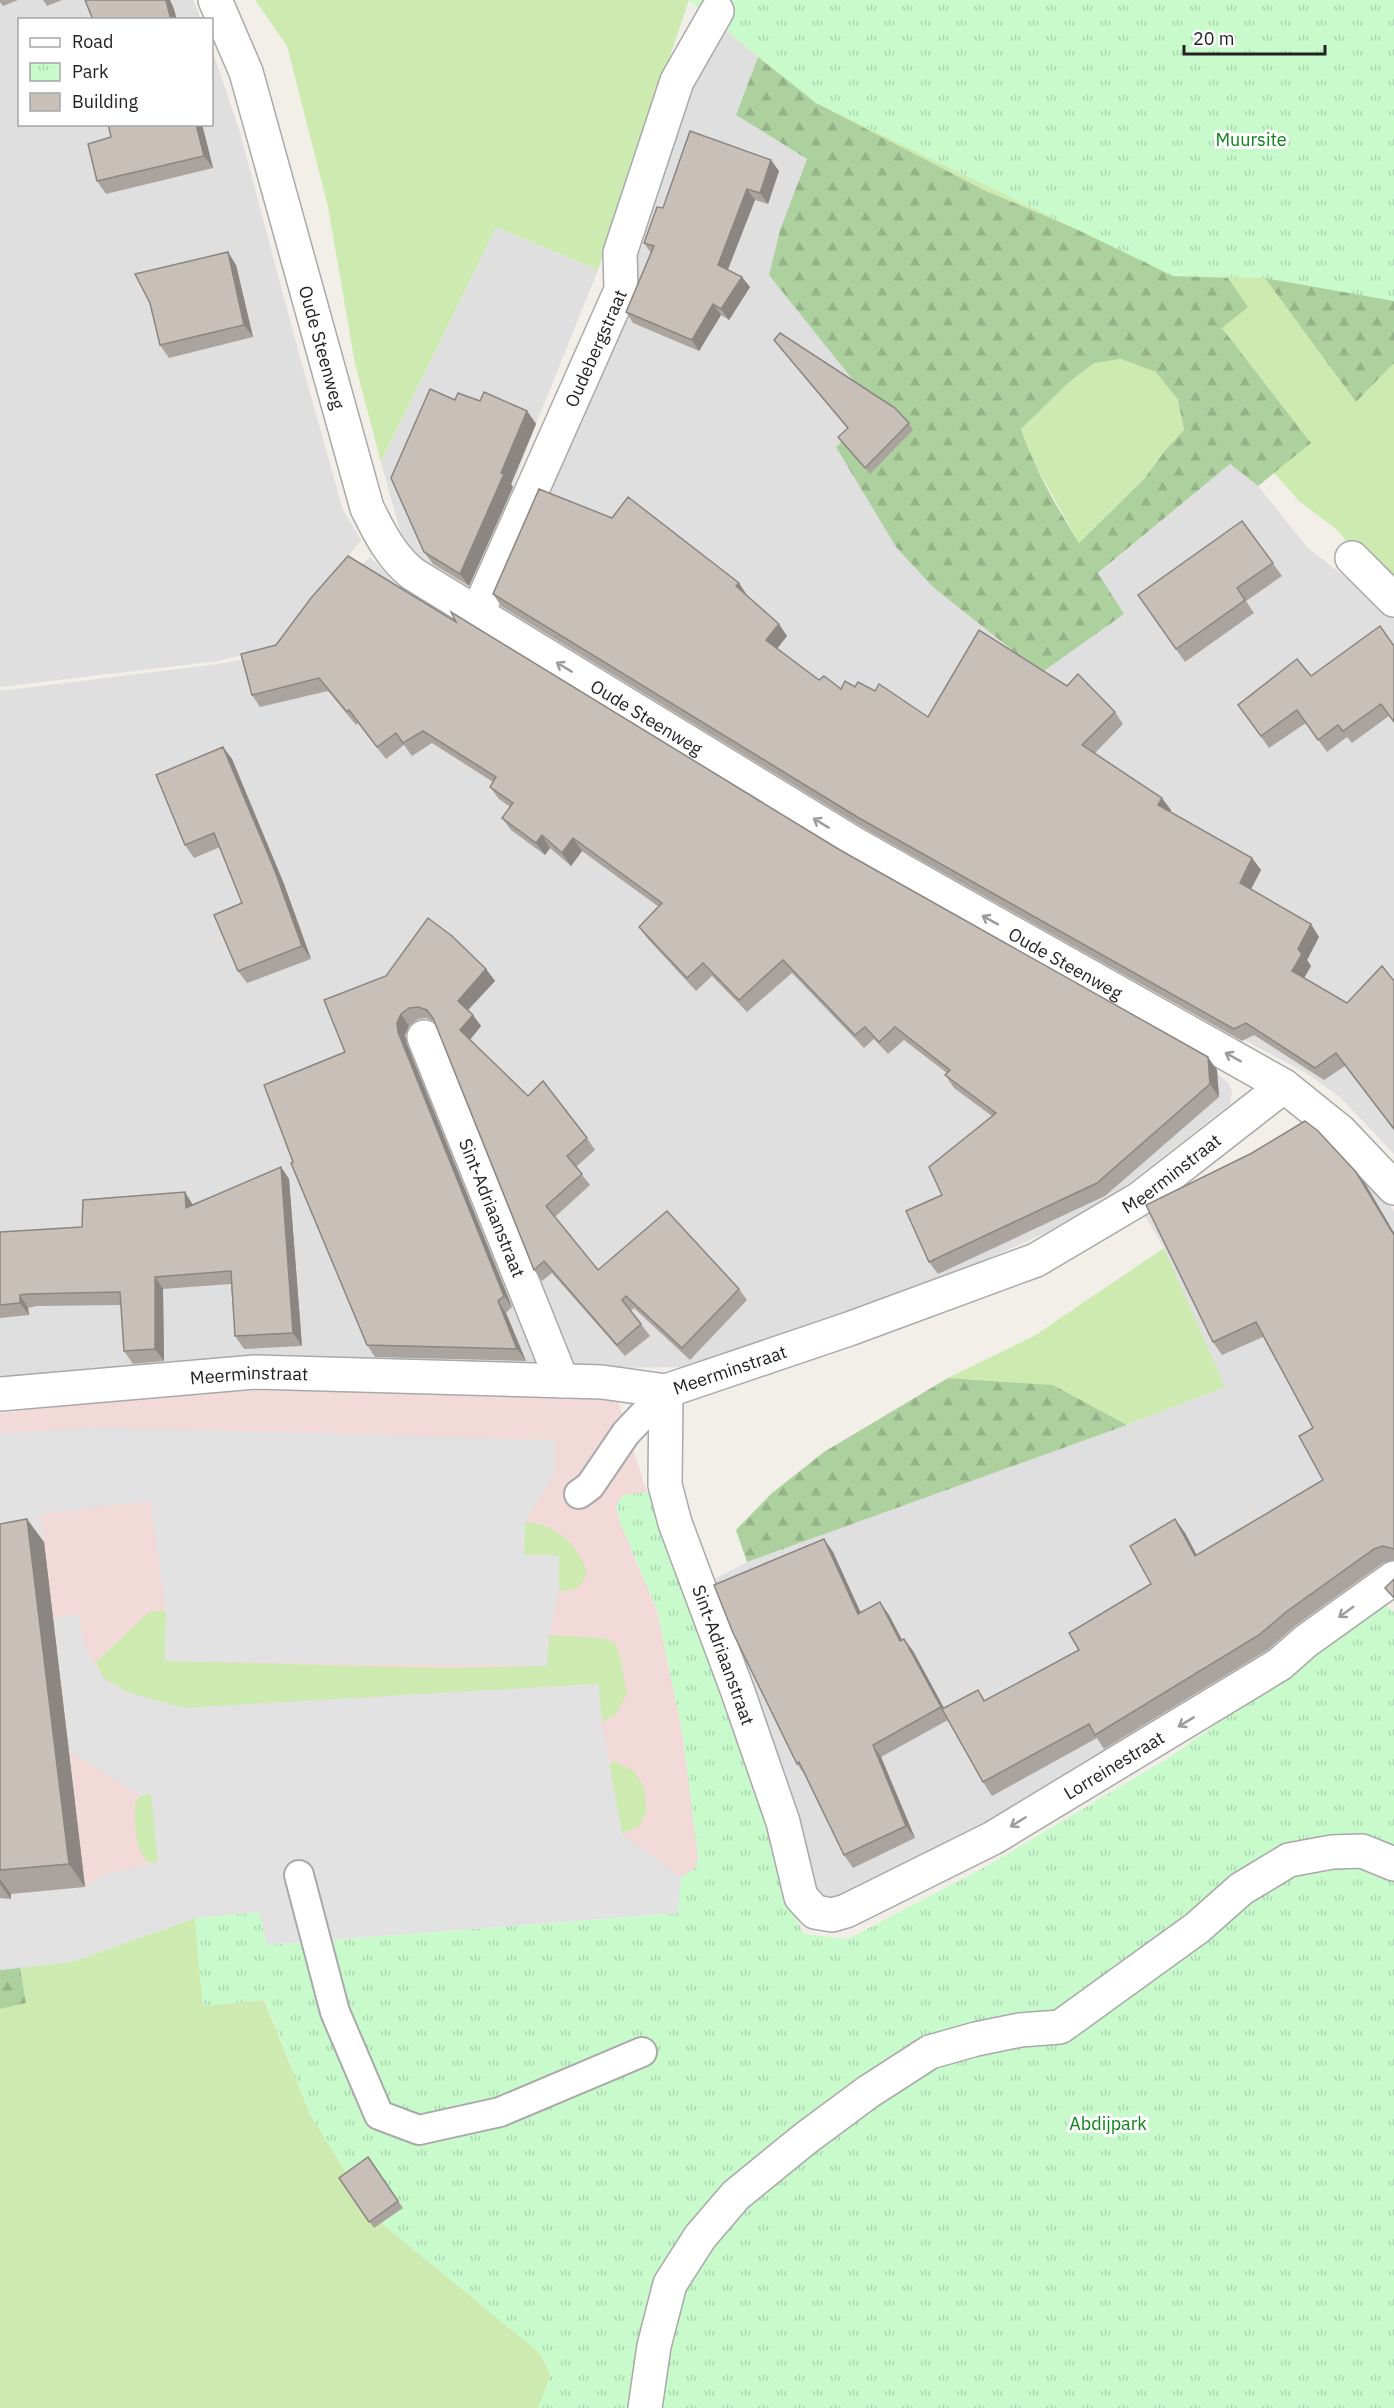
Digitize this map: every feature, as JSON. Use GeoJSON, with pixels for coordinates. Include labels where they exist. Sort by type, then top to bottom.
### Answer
{"type":"FeatureCollection","features":[{"type":"Feature","properties":{"kind":"street","name":"Oude Steenweg"},"geometry":{"type":"LineString","coordinates":[[215,0],[246,72],[367,508],[383,540],[401,565],[477,614],[858,846],[1284,1086],[1340,1131],[1394,1188]]}},
{"type":"Feature","properties":{"kind":"street","name":"Oudebergstraat"},"geometry":{"type":"LineString","coordinates":[[477,614],[621,290],[620,253],[677,81],[717,11]]}},
{"type":"Feature","properties":{"kind":"street"},"geometry":{"type":"LineString","coordinates":[[1352,558],[1394,600]]}},
{"type":"Feature","properties":{"kind":"street","name":"Sint-Adriaanstraat"},"geometry":{"type":"LineString","coordinates":[[424,1037],[562,1381]]}},
{"type":"Feature","properties":{"kind":"street","name":"Meerminstraat"},"geometry":{"type":"LineString","coordinates":[[0,1394],[255,1372],[602,1382],[666,1391],[849,1329],[1036,1260],[1139,1199],[1284,1086]]}},
{"type":"Feature","properties":{"kind":"street","name":"Sint-Adriaanstraat"},"geometry":{"type":"LineString","coordinates":[[666,1391],[665,1485],[675,1523],[738,1692],[783,1822],[801,1897],[816,1912]]}},
{"type":"Feature","properties":{"kind":"street","name":"Lorreinestraat"},"geometry":{"type":"LineString","coordinates":[[816,1912],[832,1915],[846,1911],[993,1838],[1280,1664],[1306,1641],[1394,1578]]}},
{"type":"Feature","properties":{"kind":"street"},"geometry":{"type":"LineString","coordinates":[[645,2408],[654,2346],[670,2284],[700,2237],[736,2195],[867,2092],[930,2052],[1020,2030],[1060,2027],[1197,1928],[1241,1889],[1289,1860],[1332,1852],[1362,1851],[1394,1864]]}},
{"type":"Feature","properties":{"kind":"lane"},"geometry":{"type":"LineString","coordinates":[[579,1494],[590,1486],[626,1433],[666,1391]]}},
{"type":"Feature","properties":{"kind":"lane"},"geometry":{"type":"LineString","coordinates":[[299,1875],[336,2012],[380,2115],[419,2130],[500,2112],[642,2052]]}},
{"type":"Feature","properties":{"kind":"shaded area"},"geometry":{"type":"Polygon","coordinates":[[[0,0],[193,0],[201,18],[18,18],[18,126],[213,126],[213,53],[239,129],[343,510],[361,540],[279,646],[218,661],[0,687],[0,0]]]}},
{"type":"Feature","properties":{"kind":"shaded area"},"geometry":{"type":"Polygon","coordinates":[[[713,20],[758,57],[736,115],[807,159],[780,230],[769,275],[1098,574],[1230,464],[1258,486],[1308,548],[1394,615],[1394,1154],[1341,1098],[1306,1073],[1028,924],[1026,932],[500,612],[501,594],[616,320],[713,20]]]}},
{"type":"Feature","properties":{"kind":"shaded area"},"geometry":{"type":"Polygon","coordinates":[[[496,227],[598,270],[536,424],[478,581],[465,589],[426,564],[403,541],[381,462],[496,227]]]}},
{"type":"Feature","properties":{"kind":"shaded area"},"geometry":{"type":"Polygon","coordinates":[[[370,557],[396,584],[428,600],[841,851],[1223,1078],[1229,1084],[1232,1092],[1230,1104],[1102,1204],[1043,1234],[925,1287],[681,1367],[601,1368],[248,1357],[0,1377],[0,691],[218,664],[289,651],[357,569],[370,557]]]}},
{"type":"Feature","properties":{"kind":"shaded area"},"geometry":{"type":"Polygon","coordinates":[[[1284,1139],[1349,1160],[1394,1212],[1394,1567],[1115,1759],[822,1907],[795,1811],[707,1583],[747,1562],[1127,1425],[1224,1387],[1164,1248],[1144,1214],[1284,1139]]]}},
{"type":"Feature","properties":{"kind":"shaded area"},"geometry":{"type":"Polygon","coordinates":[[[217,1390],[584,1392],[610,1390],[619,1404],[647,1492],[623,1495],[616,1507],[620,1522],[657,1610],[683,1737],[698,1857],[696,1868],[681,1878],[195,1918],[20,1967],[0,1970],[0,1413],[217,1390]]]}},
{"type":"Feature","properties":{"kind":"shaded area"},"geometry":{"type":"Polygon","coordinates":[[[90,1427],[555,1440],[555,1473],[525,1522],[524,1555],[559,1555],[559,1591],[549,1635],[547,1666],[165,1661],[166,1610],[150,1501],[40,1514],[44,1542],[0,1549],[0,1434],[90,1427]]]}},
{"type":"Feature","properties":{"kind":"shaded area"},"geometry":{"type":"Polygon","coordinates":[[[78,1614],[85,1647],[104,1679],[130,1693],[184,1708],[598,1684],[602,1721],[622,1834],[681,1877],[678,1913],[267,1945],[259,1912],[195,1918],[72,1962],[0,1970],[0,1898],[10,1899],[11,1894],[85,1887],[107,1874],[158,1862],[151,1793],[141,1796],[70,1752],[53,1619],[78,1614]]]}},
{"type":"Feature","properties":{"kind":"green space"},"geometry":{"type":"Polygon","coordinates":[[[255,0],[689,0],[598,270],[496,227],[381,462],[355,364],[328,207],[287,46],[255,0]]]}},
{"type":"Feature","properties":{"kind":"green space","name":"Muursite"},"geometry":{"type":"Polygon","coordinates":[[[689,0],[1394,0],[1356,402],[1394,363],[1394,584],[1369,566],[1335,528],[1300,502],[1274,473],[1311,443],[1222,328],[1130,255],[1088,234],[984,190],[816,104],[689,0]]]}},
{"type":"Feature","properties":{"kind":"green space","name":"Muursite"},"geometry":{"type":"Polygon","coordinates":[[[689,0],[1394,0],[1394,301],[1265,278],[1173,276],[816,103],[689,0]]]}},
{"type":"Feature","properties":{"kind":"green space"},"geometry":{"type":"Polygon","coordinates":[[[758,57],[816,103],[984,190],[1088,234],[1173,276],[1228,278],[1248,307],[1222,328],[1311,443],[1258,486],[1230,464],[1098,573],[1124,614],[1041,673],[933,587],[896,547],[836,447],[877,410],[769,275],[780,230],[807,159],[736,115],[758,57]],[[1121,359],[1094,363],[1067,384],[1021,429],[1047,488],[1079,543],[1144,479],[1184,430],[1178,400],[1156,372],[1121,359]]]}},
{"type":"Feature","properties":{"kind":"green space"},"geometry":{"type":"Polygon","coordinates":[[[1283,236],[1394,242],[1394,363],[1356,402],[1265,278],[1283,236]]]}},
{"type":"Feature","properties":{"kind":"green space"},"geometry":{"type":"Polygon","coordinates":[[[1121,359],[1156,372],[1178,400],[1184,430],[1144,479],[1079,543],[1031,457],[1021,429],[1067,384],[1094,363],[1121,359]]]}},
{"type":"Feature","properties":{"kind":"green space"},"geometry":{"type":"Polygon","coordinates":[[[1164,1248],[1225,1387],[1127,1425],[1053,1385],[948,1378],[1034,1336],[1164,1248]]]}},
{"type":"Feature","properties":{"kind":"green space"},"geometry":{"type":"Polygon","coordinates":[[[948,1378],[1053,1385],[1127,1425],[747,1562],[736,1530],[772,1493],[824,1452],[948,1378]]]}},
{"type":"Feature","properties":{"kind":"green space","name":"Abdijpark"},"geometry":{"type":"Polygon","coordinates":[[[647,1492],[655,1497],[753,1781],[787,1902],[804,1934],[848,1939],[987,1866],[1170,1757],[1386,1605],[1394,1612],[1394,2408],[538,2408],[551,2375],[540,2353],[374,2217],[310,2114],[265,2000],[203,2006],[195,1918],[259,1912],[267,1945],[678,1913],[681,1877],[696,1868],[698,1857],[683,1737],[657,1610],[620,1522],[616,1506],[623,1495],[647,1492]]]}},
{"type":"Feature","properties":{"kind":"green space"},"geometry":{"type":"Polygon","coordinates":[[[525,1522],[556,1531],[572,1545],[587,1573],[580,1585],[574,1589],[559,1591],[559,1555],[524,1555],[525,1522]]]}},
{"type":"Feature","properties":{"kind":"green space"},"geometry":{"type":"Polygon","coordinates":[[[166,1610],[165,1661],[448,1668],[547,1666],[549,1635],[604,1638],[615,1643],[620,1656],[627,1693],[615,1716],[602,1721],[598,1684],[184,1708],[130,1693],[104,1679],[96,1662],[149,1612],[166,1610]]]}},
{"type":"Feature","properties":{"kind":"green space"},"geometry":{"type":"Polygon","coordinates":[[[615,1762],[634,1771],[644,1787],[647,1811],[639,1826],[622,1834],[609,1764],[615,1762]]]}},
{"type":"Feature","properties":{"kind":"green space"},"geometry":{"type":"Polygon","coordinates":[[[151,1793],[158,1862],[150,1863],[140,1851],[138,1843],[135,1803],[141,1796],[151,1793]]]}},
{"type":"Feature","properties":{"kind":"green space"},"geometry":{"type":"Polygon","coordinates":[[[195,1918],[203,2006],[264,2000],[310,2114],[374,2217],[540,2353],[551,2375],[538,2408],[0,2408],[0,2009],[26,2003],[20,1967],[72,1962],[195,1918]]]}},
{"type":"Feature","properties":{"kind":"green space"},"geometry":{"type":"Polygon","coordinates":[[[20,1967],[26,2003],[0,2009],[0,1970],[20,1967]]]}},
{"type":"Feature","properties":{"kind":"building"},"geometry":{"type":"Polygon","coordinates":[[[85,0],[166,0],[170,18],[92,18],[85,0]]]}},
{"type":"Feature","properties":{"kind":"building"},"geometry":{"type":"Polygon","coordinates":[[[108,126],[196,126],[204,156],[97,181],[88,144],[111,137],[108,126]]]}},
{"type":"Feature","properties":{"kind":"building"},"geometry":{"type":"Polygon","coordinates":[[[690,131],[771,160],[760,193],[747,189],[718,265],[742,277],[721,309],[713,304],[692,340],[626,312],[654,246],[644,243],[657,207],[663,208],[690,131]]]}},
{"type":"Feature","properties":{"kind":"building"},"geometry":{"type":"Polygon","coordinates":[[[228,252],[244,325],[160,345],[150,303],[135,274],[228,252]]]}},
{"type":"Feature","properties":{"kind":"building"},"geometry":{"type":"Polygon","coordinates":[[[780,333],[895,408],[909,423],[865,468],[838,437],[848,428],[774,340],[780,333]]]}},
{"type":"Feature","properties":{"kind":"building"},"geometry":{"type":"Polygon","coordinates":[[[430,389],[455,400],[458,393],[480,401],[484,392],[527,411],[501,473],[504,474],[460,574],[424,552],[391,478],[430,389]]]}},
{"type":"Feature","properties":{"kind":"building"},"geometry":{"type":"Polygon","coordinates":[[[539,489],[612,518],[628,497],[739,583],[736,586],[779,624],[766,640],[819,680],[824,676],[841,689],[845,681],[855,687],[858,682],[875,691],[879,684],[928,717],[979,630],[1067,686],[1078,674],[1115,712],[1082,745],[1162,798],[1158,805],[1252,858],[1240,883],[1311,924],[1298,949],[1302,954],[1292,971],[1347,1003],[1382,966],[1394,981],[1394,1129],[1336,1053],[1315,1068],[1246,1023],[1234,1029],[859,818],[493,594],[539,489]]]}},
{"type":"Feature","properties":{"kind":"building"},"geometry":{"type":"Polygon","coordinates":[[[1242,521],[1273,563],[1237,588],[1245,600],[1176,649],[1138,595],[1242,521]]]}},
{"type":"Feature","properties":{"kind":"building"},"geometry":{"type":"Polygon","coordinates":[[[348,556],[456,622],[451,612],[840,850],[1208,1057],[1210,1084],[1097,1183],[929,1262],[906,1211],[942,1195],[929,1167],[996,1113],[945,1075],[950,1070],[895,1027],[879,1042],[865,1027],[855,1035],[783,960],[739,1000],[703,963],[687,978],[639,927],[662,903],[573,838],[562,853],[542,835],[536,843],[502,818],[513,803],[490,787],[496,777],[423,731],[403,743],[396,733],[377,747],[349,710],[347,712],[319,678],[252,695],[241,654],[276,645],[311,598],[348,556]]]}},
{"type":"Feature","properties":{"kind":"building"},"geometry":{"type":"Polygon","coordinates":[[[1380,626],[1394,646],[1394,722],[1381,704],[1343,731],[1338,725],[1318,740],[1297,710],[1261,736],[1238,705],[1297,659],[1311,676],[1380,626]]]}},
{"type":"Feature","properties":{"kind":"building"},"geometry":{"type":"Polygon","coordinates":[[[223,747],[275,871],[302,946],[238,971],[214,915],[242,903],[214,833],[185,845],[156,775],[223,747]]]}},
{"type":"Feature","properties":{"kind":"building"},"geometry":{"type":"Polygon","coordinates":[[[428,918],[452,936],[486,969],[458,1001],[473,1015],[460,1030],[528,1096],[543,1081],[587,1138],[567,1156],[582,1174],[546,1206],[598,1270],[667,1211],[739,1289],[682,1348],[626,1296],[622,1300],[641,1324],[617,1345],[544,1261],[534,1270],[433,1018],[427,1010],[418,1007],[409,1008],[401,1014],[397,1023],[398,1032],[504,1296],[498,1301],[517,1349],[367,1345],[291,1163],[293,1162],[264,1085],[345,1052],[324,1000],[386,976],[428,918]]]}},
{"type":"Feature","properties":{"kind":"building"},"geometry":{"type":"Polygon","coordinates":[[[1305,1121],[1318,1131],[1356,1172],[1394,1235],[1394,1549],[1383,1546],[1374,1549],[1286,1612],[1259,1635],[1095,1735],[1089,1724],[983,1782],[942,1709],[978,1690],[984,1701],[1079,1650],[1069,1633],[1151,1584],[1130,1546],[1175,1519],[1195,1556],[1323,1480],[1299,1436],[1313,1428],[1256,1322],[1213,1342],[1146,1205],[1252,1153],[1305,1121]]]}},
{"type":"Feature","properties":{"kind":"building"},"geometry":{"type":"Polygon","coordinates":[[[281,1167],[293,1333],[235,1336],[231,1271],[155,1277],[155,1349],[124,1351],[120,1292],[28,1294],[20,1295],[20,1303],[0,1305],[0,1232],[82,1227],[83,1200],[185,1192],[186,1208],[281,1167]]]}},
{"type":"Feature","properties":{"kind":"building"},"geometry":{"type":"Polygon","coordinates":[[[27,1519],[69,1864],[0,1870],[0,1524],[27,1519]]]}},
{"type":"Feature","properties":{"kind":"building"},"geometry":{"type":"Polygon","coordinates":[[[824,1539],[858,1614],[880,1602],[900,1641],[904,1639],[941,1707],[873,1745],[906,1826],[844,1855],[733,1633],[714,1585],[824,1539]]]}},
{"type":"Feature","properties":{"kind":"building"},"geometry":{"type":"Polygon","coordinates":[[[1394,1579],[1394,1598],[1385,1588],[1394,1579]]]}},
{"type":"Feature","properties":{"kind":"building"},"geometry":{"type":"Polygon","coordinates":[[[368,2157],[398,2201],[369,2222],[339,2178],[368,2157]]]}}]}
